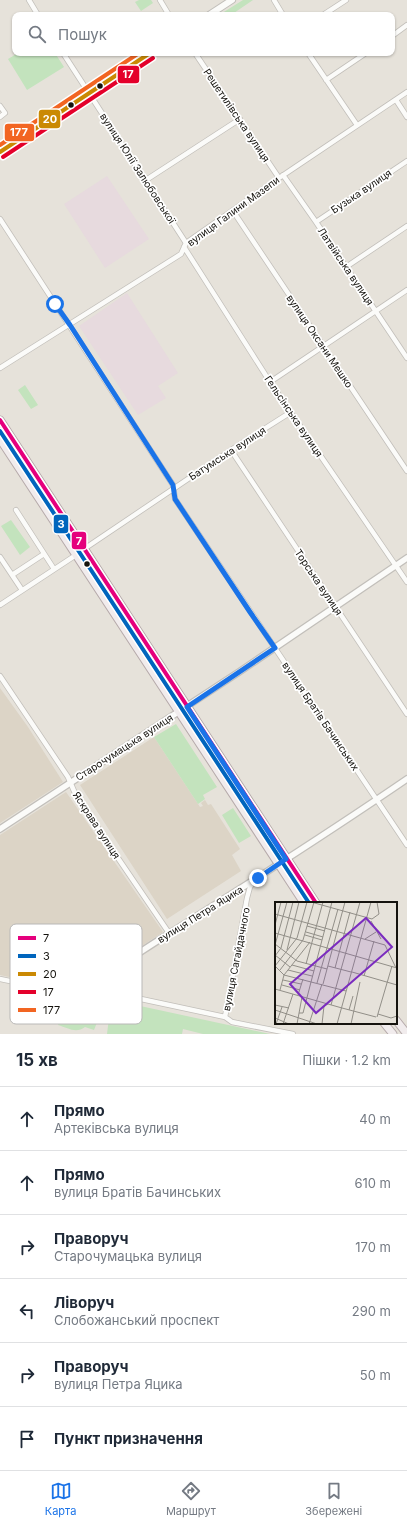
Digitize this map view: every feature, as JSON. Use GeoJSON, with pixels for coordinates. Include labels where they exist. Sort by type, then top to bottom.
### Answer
{"type":"FeatureCollection","features":[{"type":"Feature","properties":{"kind":"main road"},"geometry":{"type":"LineString","coordinates":[[212,12],[223,2],[232,0]]}},
{"type":"Feature","properties":{"kind":"main road"},"geometry":{"type":"LineString","coordinates":[[0,152],[146,56]]}},
{"type":"Feature","properties":{"kind":"main road"},"geometry":{"type":"LineString","coordinates":[[0,420],[315,902]]}},
{"type":"Feature","properties":{"kind":"main road"},"geometry":{"type":"LineString","coordinates":[[0,439],[303,902]]}},
{"type":"Feature","properties":{"kind":"main road"},"geometry":{"type":"LineString","coordinates":[[397,1021],[407,1034]]}},
{"type":"Feature","properties":{"kind":"main road"},"geometry":{"type":"LineString","coordinates":[[383,1024],[388,1034]]}},
{"type":"Feature","properties":{"kind":"main road"},"geometry":{"type":"LineString","coordinates":[[384,1024],[393,1034]]}},
{"type":"Feature","properties":{"kind":"main road"},"geometry":{"type":"LineString","coordinates":[[395,1024],[400,1034]]}},
{"type":"Feature","properties":{"kind":"street"},"geometry":{"type":"LineString","coordinates":[[29,0],[36,12]]}},
{"type":"Feature","properties":{"kind":"street"},"geometry":{"type":"LineString","coordinates":[[160,0],[167,12]]}},
{"type":"Feature","properties":{"kind":"street"},"geometry":{"type":"LineString","coordinates":[[274,0],[282,12]]}},
{"type":"Feature","properties":{"kind":"street"},"geometry":{"type":"LineString","coordinates":[[328,12],[346,0]]}},
{"type":"Feature","properties":{"kind":"street"},"geometry":{"type":"LineString","coordinates":[[395,34],[407,25]]}},
{"type":"Feature","properties":{"kind":"street","name":"вулиця Юлії Залюбовської"},"geometry":{"type":"LineString","coordinates":[[65,56],[146,180],[185,245]]}},
{"type":"Feature","properties":{"kind":"street","name":"Решетилівська вулиця"},"geometry":{"type":"LineString","coordinates":[[197,56],[281,176]]}},
{"type":"Feature","properties":{"kind":"street"},"geometry":{"type":"LineString","coordinates":[[310,56],[358,125]]}},
{"type":"Feature","properties":{"kind":"street"},"geometry":{"type":"LineString","coordinates":[[326,80],[362,56]]}},
{"type":"Feature","properties":{"kind":"street","name":"вулиця Галини Мазепи"},"geometry":{"type":"LineString","coordinates":[[0,368],[181,254],[185,245],[281,176],[407,92]]}},
{"type":"Feature","properties":{"kind":"street"},"geometry":{"type":"LineString","coordinates":[[396,100],[407,117]]}},
{"type":"Feature","properties":{"kind":"street"},"geometry":{"type":"LineString","coordinates":[[0,106],[5,113],[0,116]]}},
{"type":"Feature","properties":{"kind":"street"},"geometry":{"type":"LineString","coordinates":[[146,180],[240,119]]}},
{"type":"Feature","properties":{"kind":"street","name":"Бузька вулиця"},"geometry":{"type":"LineString","coordinates":[[316,222],[407,161]]}},
{"type":"Feature","properties":{"kind":"street","name":"Латвійська вулиця"},"geometry":{"type":"LineString","coordinates":[[281,176],[316,222],[407,358]]}},
{"type":"Feature","properties":{"kind":"street","name":"вулиця Оксани Мешко"},"geometry":{"type":"LineString","coordinates":[[233,211],[407,471]]}},
{"type":"Feature","properties":{"kind":"street","name":"вулиця Братів Бачинських"},"geometry":{"type":"LineString","coordinates":[[0,219],[173,485],[175,499],[407,845]]}},
{"type":"Feature","properties":{"kind":"street"},"geometry":{"type":"LineString","coordinates":[[346,267],[407,226]]}},
{"type":"Feature","properties":{"kind":"street","name":"Гельсінська вулиця"},"geometry":{"type":"LineString","coordinates":[[185,245],[270,382],[407,582]]}},
{"type":"Feature","properties":{"kind":"street"},"geometry":{"type":"LineString","coordinates":[[270,382],[407,290]]}},
{"type":"Feature","properties":{"kind":"street","name":"Батумська вулиця"},"geometry":{"type":"LineString","coordinates":[[84,549],[231,450],[291,412]]}},
{"type":"Feature","properties":{"kind":"street","name":"Торська вулиця"},"geometry":{"type":"LineString","coordinates":[[231,450],[407,714]]}},
{"type":"Feature","properties":{"kind":"street"},"geometry":{"type":"LineString","coordinates":[[16,510],[54,569]]}},
{"type":"Feature","properties":{"kind":"street"},"geometry":{"type":"LineString","coordinates":[[12,575],[44,554]]}},
{"type":"Feature","properties":{"kind":"street"},"geometry":{"type":"LineString","coordinates":[[1,602],[76,555]]}},
{"type":"Feature","properties":{"kind":"street"},"geometry":{"type":"LineString","coordinates":[[0,557],[22,590]]}},
{"type":"Feature","properties":{"kind":"street","name":"Старочумацька вулиця"},"geometry":{"type":"LineString","coordinates":[[0,829],[187,707],[407,558]]}},
{"type":"Feature","properties":{"kind":"street","name":"Яскрава вулиця"},"geometry":{"type":"LineString","coordinates":[[0,676],[169,934]]}},
{"type":"Feature","properties":{"kind":"street","name":"вулиця Петра Яцика"},"geometry":{"type":"LineString","coordinates":[[142,952],[255,880],[377,800],[407,778]]}},
{"type":"Feature","properties":{"kind":"street","name":"вулиця Сагайдачного"},"geometry":{"type":"LineString","coordinates":[[225,1017],[247,898],[250,888],[255,880]]}},
{"type":"Feature","properties":{"kind":"street"},"geometry":{"type":"LineString","coordinates":[[0,979],[10,981]]}},
{"type":"Feature","properties":{"kind":"street"},"geometry":{"type":"LineString","coordinates":[[142,1000],[225,1017],[232,1022],[293,1034]]}},
{"type":"Feature","properties":{"kind":"shaded area"},"geometry":{"type":"Polygon","coordinates":[[[107,176],[149,239],[105,268],[64,204],[107,176]]]}},
{"type":"Feature","properties":{"kind":"shaded area"},"geometry":{"type":"Polygon","coordinates":[[[127,293],[178,373],[158,386],[166,398],[138,415],[79,326],[127,293]]]}},
{"type":"Feature","properties":{"kind":"shaded area"},"geometry":{"type":"Polygon","coordinates":[[[0,688],[28,727],[63,782],[0,823],[0,688]]]}},
{"type":"Feature","properties":{"kind":"shaded area"},"geometry":{"type":"Polygon","coordinates":[[[154,737],[200,807],[203,806],[201,803],[205,800],[208,805],[211,804],[240,849],[232,855],[241,871],[167,919],[80,785],[154,737]]]}},
{"type":"Feature","properties":{"kind":"shaded area"},"geometry":{"type":"Polygon","coordinates":[[[66,792],[163,932],[142,946],[142,924],[10,924],[10,977],[0,975],[0,835],[66,792]]]}},
{"type":"Feature","properties":{"kind":"green space"},"geometry":{"type":"Polygon","coordinates":[[[139,0],[151,0],[153,3],[141,11],[135,2],[139,0]]]}},
{"type":"Feature","properties":{"kind":"green space"},"geometry":{"type":"Polygon","coordinates":[[[243,0],[253,0],[235,12],[224,12],[243,0]]]}},
{"type":"Feature","properties":{"kind":"green space"},"geometry":{"type":"Polygon","coordinates":[[[13,56],[57,56],[64,67],[27,90],[8,59],[13,56]]]}},
{"type":"Feature","properties":{"kind":"green space"},"geometry":{"type":"Polygon","coordinates":[[[25,385],[38,405],[31,409],[18,390],[25,385]]]}},
{"type":"Feature","properties":{"kind":"green space"},"geometry":{"type":"Polygon","coordinates":[[[11,520],[30,547],[20,555],[1,526],[11,520]]]}},
{"type":"Feature","properties":{"kind":"green space"},"geometry":{"type":"Polygon","coordinates":[[[176,724],[217,787],[203,795],[205,799],[198,804],[154,737],[176,724]]]}},
{"type":"Feature","properties":{"kind":"green space"},"geometry":{"type":"Polygon","coordinates":[[[233,808],[251,836],[239,843],[222,815],[233,808]]]}},
{"type":"Feature","properties":{"kind":"green space"},"geometry":{"type":"Polygon","coordinates":[[[142,1006],[270,1034],[203,1034],[183,1029],[182,1034],[107,1034],[108,1024],[142,1024],[142,1006]]]}},
{"type":"Feature","properties":{"kind":"green space"},"geometry":{"type":"Polygon","coordinates":[[[96,1024],[94,1030],[85,1027],[75,1030],[58,1025],[96,1024]]]}},
{"type":"Feature","properties":{"kind":"transit line","name":"177"},"geometry":{"type":"LineString","coordinates":[[0,145],[134,56]]}},
{"type":"Feature","properties":{"kind":"transit line","name":"20"},"geometry":{"type":"LineString","coordinates":[[0,152],[145,56]]}},
{"type":"Feature","properties":{"kind":"transit line","name":"17"},"geometry":{"type":"LineString","coordinates":[[3,157],[153,58]]}},
{"type":"Feature","properties":{"kind":"transit line","name":"7"},"geometry":{"type":"LineString","coordinates":[[0,420],[315,902]]}},
{"type":"Feature","properties":{"kind":"transit line","name":"3"},"geometry":{"type":"LineString","coordinates":[[0,431],[308,902]]}},
{"type":"Feature","properties":{"kind":"route"},"geometry":{"type":"LineString","coordinates":[[55,304],[173,485],[175,499],[275,648],[187,707],[286,859],[258,878]]}}]}
